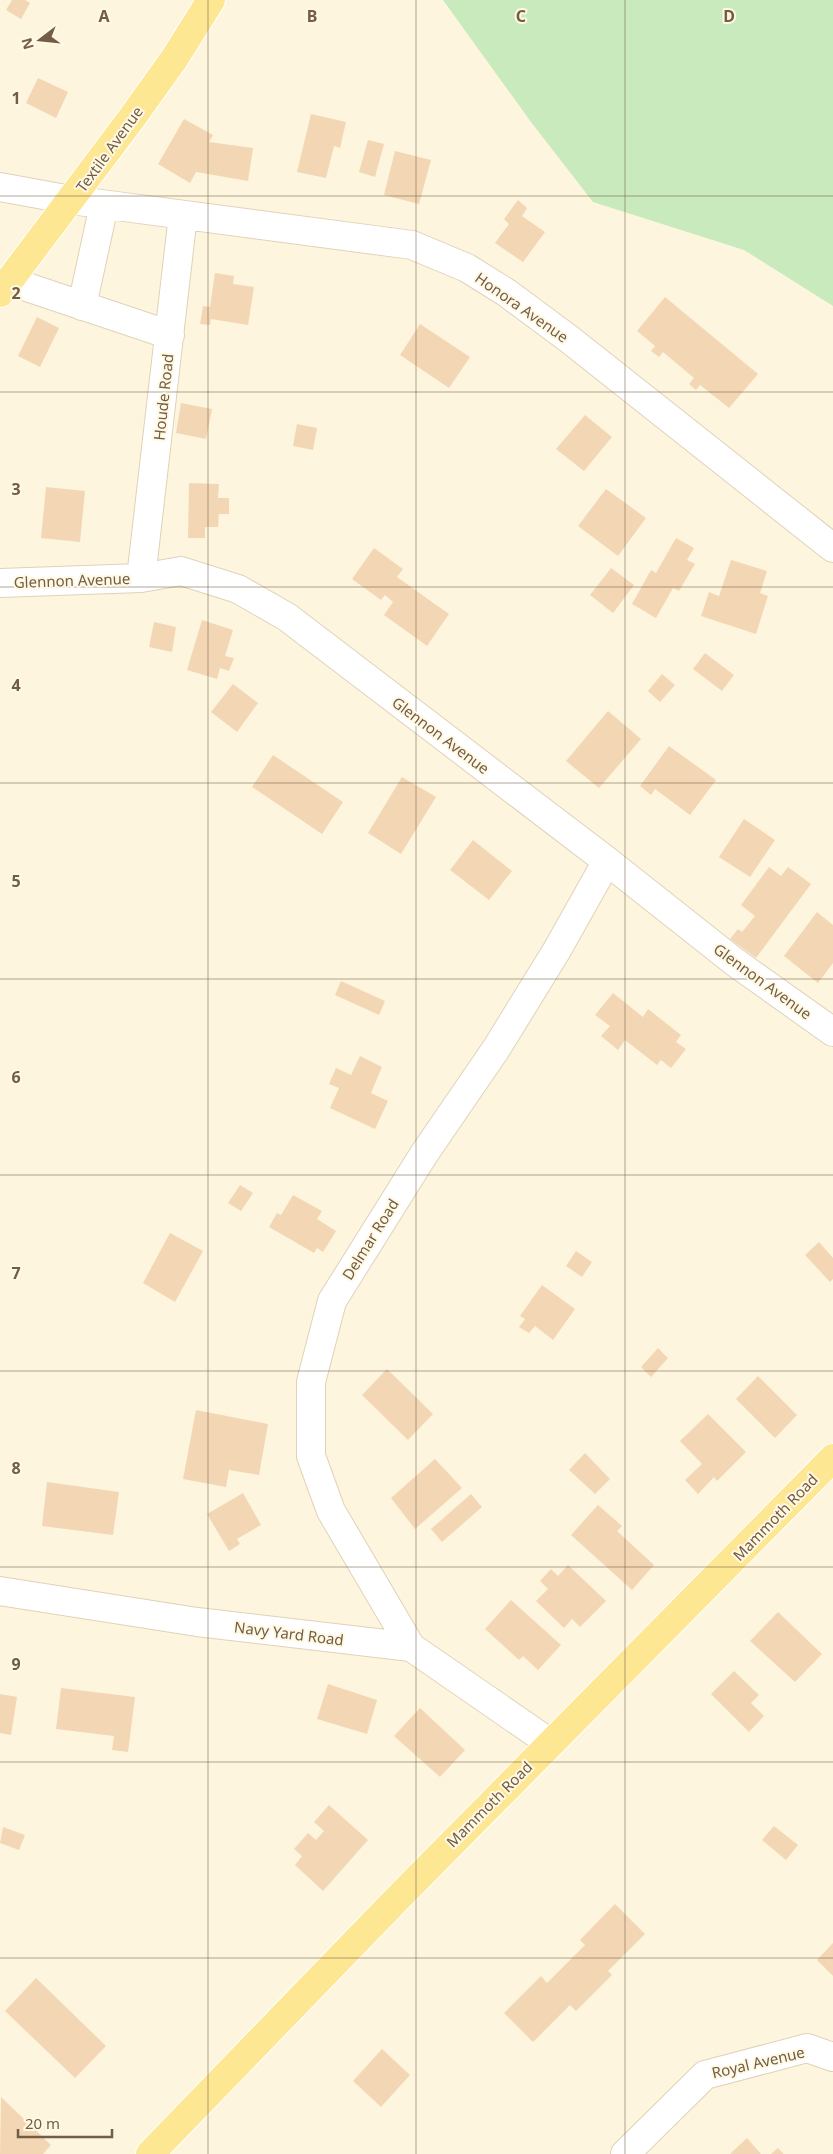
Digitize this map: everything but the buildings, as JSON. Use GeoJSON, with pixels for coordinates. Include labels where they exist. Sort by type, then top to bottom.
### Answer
{"type":"FeatureCollection","features":[{"type":"Feature","properties":{"kind":"main road","name":"Textile Avenue"},"geometry":{"type":"LineString","coordinates":[[4,287],[71,200],[174,59],[211,0]]}},
{"type":"Feature","properties":{"kind":"main road","name":"Mammoth Road"},"geometry":{"type":"LineString","coordinates":[[150,2154],[550,1743],[833,1458]]}},
{"type":"Feature","properties":{"kind":"street","name":"Honora Avenue"},"geometry":{"type":"LineString","coordinates":[[0,187],[104,205],[412,245],[467,268],[507,292],[569,339],[833,548]]}},
{"type":"Feature","properties":{"kind":"street"},"geometry":{"type":"LineString","coordinates":[[82,306],[104,205]]}},
{"type":"Feature","properties":{"kind":"street","name":"Houde Road"},"geometry":{"type":"LineString","coordinates":[[141,578],[183,215]]}},
{"type":"Feature","properties":{"kind":"street"},"geometry":{"type":"LineString","coordinates":[[4,287],[82,306],[170,335]]}},
{"type":"Feature","properties":{"kind":"street","name":"Glennon Avenue"},"geometry":{"type":"LineString","coordinates":[[0,582],[141,578],[181,572],[238,589],[287,617],[607,860],[736,963],[833,1032]]}},
{"type":"Feature","properties":{"kind":"street","name":"Delmar Road"},"geometry":{"type":"LineString","coordinates":[[412,1647],[331,1511],[311,1456],[311,1382],[313,1373],[332,1301],[424,1154],[496,1049],[557,950],[607,860]]}},
{"type":"Feature","properties":{"kind":"street","name":"Navy Yard Road"},"geometry":{"type":"LineString","coordinates":[[0,1591],[197,1622],[412,1647],[550,1743]]}},
{"type":"Feature","properties":{"kind":"street","name":"Royal Avenue"},"geometry":{"type":"LineString","coordinates":[[625,2154],[705,2075],[807,2048],[833,2057]]}},
{"type":"Feature","properties":{"kind":"green space"},"geometry":{"type":"Polygon","coordinates":[[[443,0],[833,0],[833,306],[744,250],[593,202],[531,122],[443,0]]]}}]}
